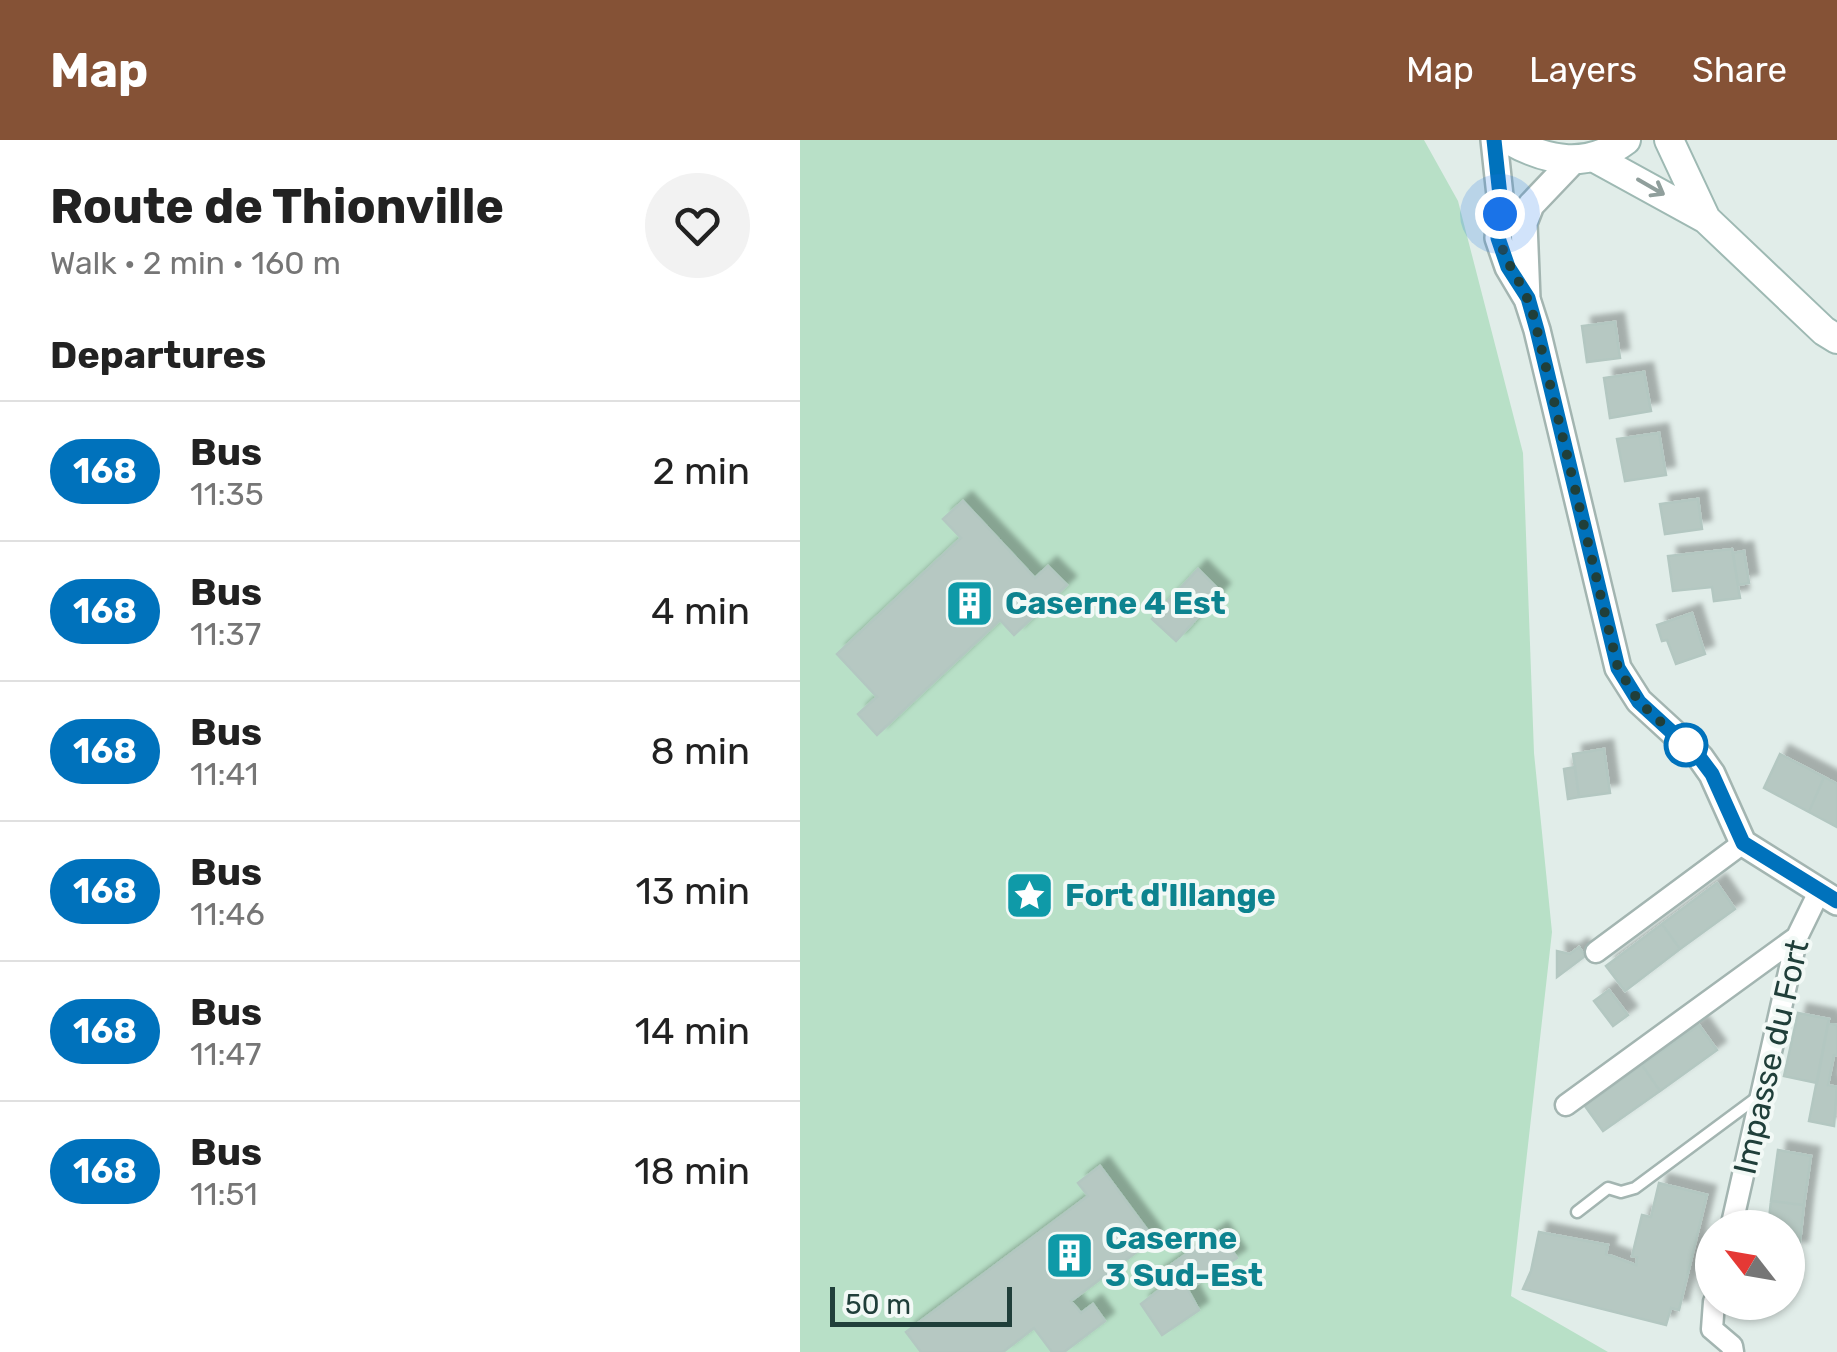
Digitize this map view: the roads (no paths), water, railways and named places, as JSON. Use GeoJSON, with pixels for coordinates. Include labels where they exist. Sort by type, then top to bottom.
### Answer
{"type":"FeatureCollection","features":[{"type":"Feature","properties":{"kind":"main road"},"geometry":{"type":"LineString","coordinates":[[1509,140],[1530,152],[1584,160],[1706,219],[1837,339]]}},
{"type":"Feature","properties":{"kind":"main road"},"geometry":{"type":"LineString","coordinates":[[1584,160],[1626,140]]}},
{"type":"Feature","properties":{"kind":"main road"},"geometry":{"type":"LineString","coordinates":[[1668,140],[1706,219]]}},
{"type":"Feature","properties":{"kind":"street"},"geometry":{"type":"LineString","coordinates":[[1494,140],[1501,205],[1498,238],[1508,267],[1528,298]]}},
{"type":"Feature","properties":{"kind":"street"},"geometry":{"type":"LineString","coordinates":[[1584,160],[1531,204],[1524,223],[1528,298],[1618,668],[1639,702],[1712,774],[1743,843],[1829,896]]}},
{"type":"Feature","properties":{"kind":"street"},"geometry":{"type":"LineString","coordinates":[[1596,952],[1743,843]]}},
{"type":"Feature","properties":{"kind":"street","name":"Impasse du Fort"},"geometry":{"type":"LineString","coordinates":[[1735,1210],[1797,936],[1829,896]]}},
{"type":"Feature","properties":{"kind":"street"},"geometry":{"type":"LineString","coordinates":[[1566,1104],[1797,936]]}},
{"type":"Feature","properties":{"kind":"street"},"geometry":{"type":"LineString","coordinates":[[1713,1320],[1712,1329],[1732,1346],[1733,1352]]}},
{"type":"Feature","properties":{"kind":"lane"},"geometry":{"type":"LineString","coordinates":[[1576,1212],[1608,1188],[1621,1192],[1635,1188],[1760,1096]]}},
{"type":"Feature","properties":{"kind":"place","name":"Caserne 4 Est"},"geometry":{"type":"Point","coordinates":[970,603]}},
{"type":"Feature","properties":{"kind":"place","name":"Fort d'Illange"},"geometry":{"type":"Point","coordinates":[1030,895]}},
{"type":"Feature","properties":{"kind":"place","name":"Caserne 3 Sud-Est"},"geometry":{"type":"Point","coordinates":[1070,1256]}}]}
